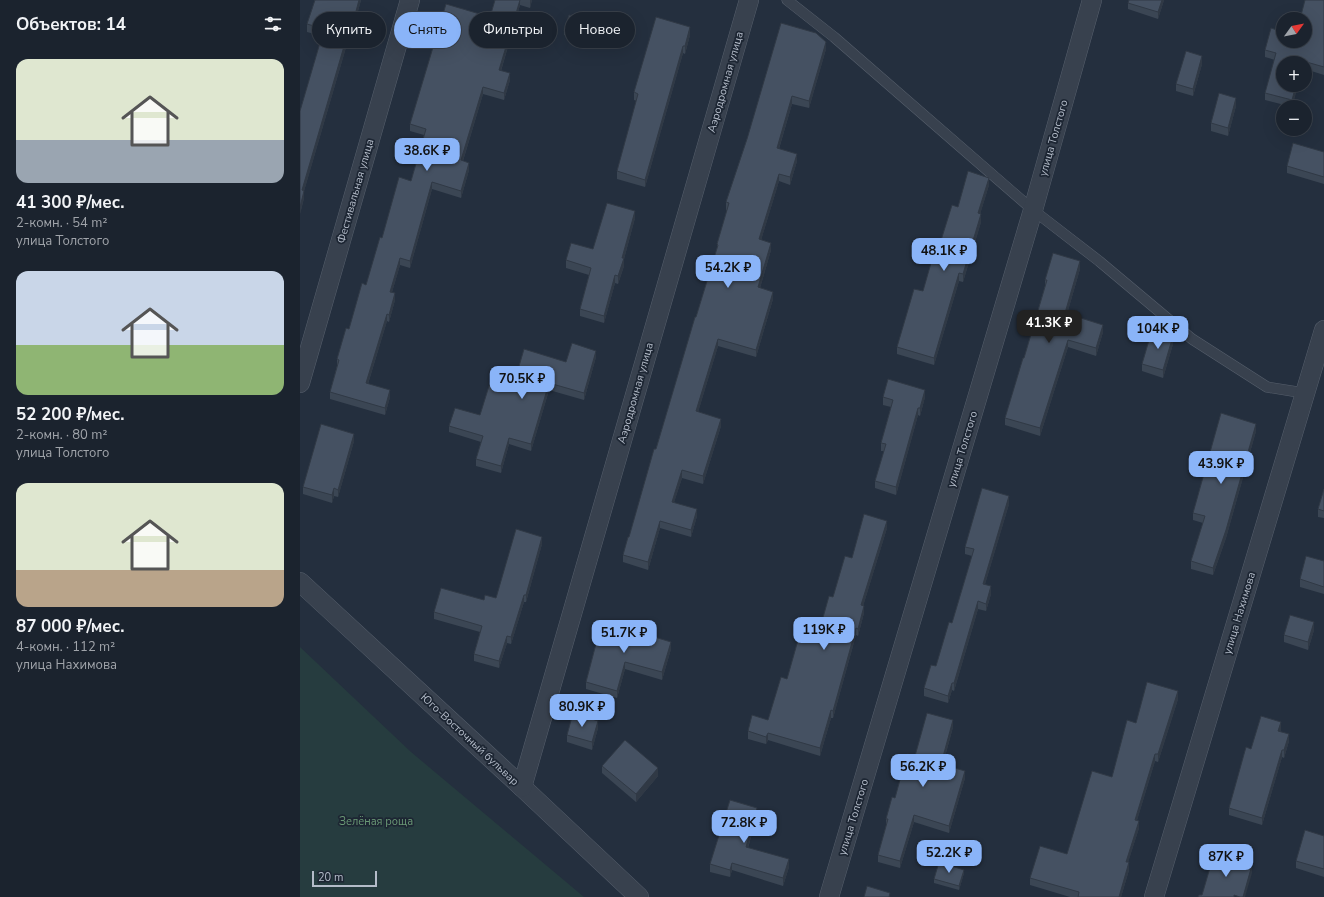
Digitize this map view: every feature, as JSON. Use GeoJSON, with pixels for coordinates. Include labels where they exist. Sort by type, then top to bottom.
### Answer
{"type":"FeatureCollection","features":[{"type":"Feature","properties":{"kind":"street","name":"Фестивальная улица"},"geometry":{"type":"LineString","coordinates":[[300,383],[410,0]]}},
{"type":"Feature","properties":{"kind":"street","name":"Аэродромная улица"},"geometry":{"type":"LineString","coordinates":[[522,787],[749,0]]}},
{"type":"Feature","properties":{"kind":"street","name":"улица Толстого"},"geometry":{"type":"LineString","coordinates":[[829,897],[1033,210],[1092,0]]}},
{"type":"Feature","properties":{"kind":"street","name":"улица Нахимова"},"geometry":{"type":"LineString","coordinates":[[1154,897],[1324,330]]}},
{"type":"Feature","properties":{"kind":"street","name":"Юго-Восточный бульвар"},"geometry":{"type":"LineString","coordinates":[[300,582],[639,897]]}},
{"type":"Feature","properties":{"kind":"lane"},"geometry":{"type":"LineString","coordinates":[[787,0],[834,37],[1033,210],[1099,261],[1192,339],[1267,387],[1304,394]]}},
{"type":"Feature","properties":{"kind":"green space","name":"Зелёная роща"},"geometry":{"type":"Polygon","coordinates":[[[300,647],[411,752],[584,897],[300,897],[300,647]]]}},
{"type":"Feature","properties":{"kind":"building"},"geometry":{"type":"Polygon","coordinates":[[[315,0],[359,0],[356,12],[312,12],[312,25],[307,24],[315,0]]]}},
{"type":"Feature","properties":{"kind":"building"},"geometry":{"type":"Polygon","coordinates":[[[495,0],[520,0],[516,12],[491,12],[495,0]]]}},
{"type":"Feature","properties":{"kind":"building"},"geometry":{"type":"Polygon","coordinates":[[[1129,0],[1162,0],[1158,12],[1128,3],[1129,0]]]}},
{"type":"Feature","properties":{"kind":"building"},"geometry":{"type":"Polygon","coordinates":[[[1305,0],[1324,0],[1324,67],[1312,64],[1312,56],[1276,56],[1276,92],[1294,92],[1292,100],[1265,93],[1276,53],[1265,50],[1271,28],[1276,30],[1276,48],[1312,48],[1312,12],[1302,12],[1305,0]]]}},
{"type":"Feature","properties":{"kind":"building"},"geometry":{"type":"Polygon","coordinates":[[[446,4],[473,12],[469,12],[469,48],[506,48],[499,70],[510,73],[504,93],[483,87],[461,160],[469,163],[461,191],[432,182],[410,261],[400,258],[390,292],[395,293],[366,383],[390,390],[385,408],[330,392],[339,360],[337,359],[346,328],[349,329],[362,283],[366,285],[380,237],[382,238],[399,177],[411,181],[426,129],[410,124],[433,48],[461,48],[461,12],[444,12],[446,4]]]}},
{"type":"Feature","properties":{"kind":"building"},"geometry":{"type":"Polygon","coordinates":[[[656,17],[690,27],[685,46],[683,46],[645,180],[617,171],[638,94],[634,92],[656,17]]]}},
{"type":"Feature","properties":{"kind":"building"},"geometry":{"type":"Polygon","coordinates":[[[781,23],[816,33],[826,42],[809,101],[792,96],[777,148],[797,154],[790,177],[779,174],[759,239],[771,243],[758,287],[773,292],[756,350],[718,339],[696,411],[721,419],[703,476],[682,470],[672,502],[697,509],[691,530],[660,521],[648,562],[623,555],[654,449],[656,449],[718,245],[717,244],[729,203],[726,202],[747,139],[781,23]]]}},
{"type":"Feature","properties":{"kind":"building"},"geometry":{"type":"Polygon","coordinates":[[[318,48],[343,48],[302,190],[304,191],[300,207],[300,111],[318,48]]]}},
{"type":"Feature","properties":{"kind":"building"},"geometry":{"type":"Polygon","coordinates":[[[1186,51],[1202,56],[1193,89],[1176,84],[1186,51]]]}},
{"type":"Feature","properties":{"kind":"building"},"geometry":{"type":"Polygon","coordinates":[[[1219,93],[1236,98],[1228,128],[1211,123],[1219,93]]]}},
{"type":"Feature","properties":{"kind":"building"},"geometry":{"type":"Polygon","coordinates":[[[1293,143],[1324,152],[1324,177],[1287,166],[1293,143]]]}},
{"type":"Feature","properties":{"kind":"building"},"geometry":{"type":"Polygon","coordinates":[[[968,171],[989,178],[978,213],[981,214],[963,274],[959,273],[934,358],[897,347],[914,289],[923,291],[935,249],[938,250],[952,205],[958,207],[968,171]]]}},
{"type":"Feature","properties":{"kind":"building"},"geometry":{"type":"Polygon","coordinates":[[[607,203],[635,211],[622,258],[624,258],[618,276],[615,275],[604,316],[580,309],[591,268],[566,260],[571,243],[593,249],[607,203]]]}},
{"type":"Feature","properties":{"kind":"building"},"geometry":{"type":"Polygon","coordinates":[[[1053,253],[1080,261],[1065,313],[1103,325],[1096,348],[1068,340],[1040,428],[1005,418],[1047,280],[1045,280],[1053,253]]]}},
{"type":"Feature","properties":{"kind":"building"},"geometry":{"type":"Polygon","coordinates":[[[1152,330],[1173,336],[1163,370],[1142,364],[1152,330]]]}},
{"type":"Feature","properties":{"kind":"building"},"geometry":{"type":"Polygon","coordinates":[[[572,343],[596,351],[584,393],[549,383],[531,444],[509,438],[501,466],[476,459],[483,436],[449,426],[455,408],[480,415],[493,373],[515,380],[524,349],[566,362],[572,343]]]}},
{"type":"Feature","properties":{"kind":"building"},"geometry":{"type":"Polygon","coordinates":[[[888,379],[925,390],[920,408],[918,408],[896,487],[875,481],[886,444],[881,443],[893,400],[883,397],[888,379]]]}},
{"type":"Feature","properties":{"kind":"building"},"geometry":{"type":"Polygon","coordinates":[[[1221,413],[1256,424],[1226,530],[1213,568],[1191,561],[1205,516],[1193,513],[1221,413]]]}},
{"type":"Feature","properties":{"kind":"building"},"geometry":{"type":"Polygon","coordinates":[[[321,424],[354,434],[338,490],[334,488],[332,495],[303,487],[321,424]]]}},
{"type":"Feature","properties":{"kind":"building"},"geometry":{"type":"Polygon","coordinates":[[[982,488],[1009,496],[983,584],[991,586],[986,604],[978,601],[954,683],[952,683],[948,696],[924,688],[931,665],[936,666],[949,622],[952,623],[974,549],[965,547],[982,488]]]}},
{"type":"Feature","properties":{"kind":"building"},"geometry":{"type":"Polygon","coordinates":[[[1324,489],[1324,511],[1318,509],[1324,489]]]}},
{"type":"Feature","properties":{"kind":"building"},"geometry":{"type":"Polygon","coordinates":[[[864,514],[887,521],[861,605],[864,606],[858,629],[856,628],[833,711],[831,710],[820,748],[768,733],[766,737],[748,731],[752,715],[768,720],[781,677],[787,679],[800,633],[817,639],[829,596],[833,597],[845,556],[852,558],[864,514]]]}},
{"type":"Feature","properties":{"kind":"building"},"geometry":{"type":"Polygon","coordinates":[[[516,529],[542,537],[526,595],[524,595],[511,637],[507,636],[499,661],[474,654],[482,626],[434,612],[441,588],[484,600],[485,595],[496,598],[516,529]]]}},
{"type":"Feature","properties":{"kind":"building"},"geometry":{"type":"Polygon","coordinates":[[[1306,556],[1324,561],[1324,587],[1300,579],[1306,556]]]}},
{"type":"Feature","properties":{"kind":"building"},"geometry":{"type":"Polygon","coordinates":[[[1290,615],[1314,622],[1308,642],[1284,635],[1290,615]]]}},
{"type":"Feature","properties":{"kind":"building"},"geometry":{"type":"Polygon","coordinates":[[[602,621],[671,642],[662,672],[625,662],[617,691],[586,682],[602,621]]]}},
{"type":"Feature","properties":{"kind":"building"},"geometry":{"type":"Polygon","coordinates":[[[1147,682],[1178,691],[1158,754],[1155,754],[1135,820],[1139,821],[1126,862],[1129,862],[1119,897],[1078,897],[1079,892],[1030,878],[1040,846],[1067,854],[1092,771],[1112,777],[1127,720],[1136,723],[1147,682]]]}},
{"type":"Feature","properties":{"kind":"building"},"geometry":{"type":"Polygon","coordinates":[[[573,713],[598,721],[592,742],[567,735],[573,713]]]}},
{"type":"Feature","properties":{"kind":"building"},"geometry":{"type":"Polygon","coordinates":[[[927,713],[953,720],[941,764],[965,771],[949,826],[914,815],[900,861],[878,855],[888,819],[886,819],[892,797],[895,798],[907,754],[915,756],[927,713]]]}},
{"type":"Feature","properties":{"kind":"building"},"geometry":{"type":"Polygon","coordinates":[[[1261,716],[1281,722],[1278,731],[1289,734],[1284,750],[1282,750],[1262,818],[1229,808],[1246,747],[1251,749],[1261,716]]]}},
{"type":"Feature","properties":{"kind":"building"},"geometry":{"type":"Polygon","coordinates":[[[625,740],[658,768],[636,794],[602,766],[625,740]]]}},
{"type":"Feature","properties":{"kind":"building"},"geometry":{"type":"Polygon","coordinates":[[[730,800],[757,808],[746,847],[789,859],[783,878],[732,863],[730,870],[710,864],[730,800]]]}},
{"type":"Feature","properties":{"kind":"building"},"geometry":{"type":"Polygon","coordinates":[[[1305,830],[1324,836],[1324,869],[1296,861],[1305,830]]]}},
{"type":"Feature","properties":{"kind":"building"},"geometry":{"type":"Polygon","coordinates":[[[1214,854],[1252,865],[1243,897],[1234,895],[1234,897],[1198,897],[1199,895],[1202,895],[1214,854]]]}},
{"type":"Feature","properties":{"kind":"building"},"geometry":{"type":"Polygon","coordinates":[[[939,862],[964,870],[959,886],[934,879],[939,862]]]}},
{"type":"Feature","properties":{"kind":"building"},"geometry":{"type":"Polygon","coordinates":[[[867,886],[890,893],[889,897],[864,897],[867,886]]]}}]}
